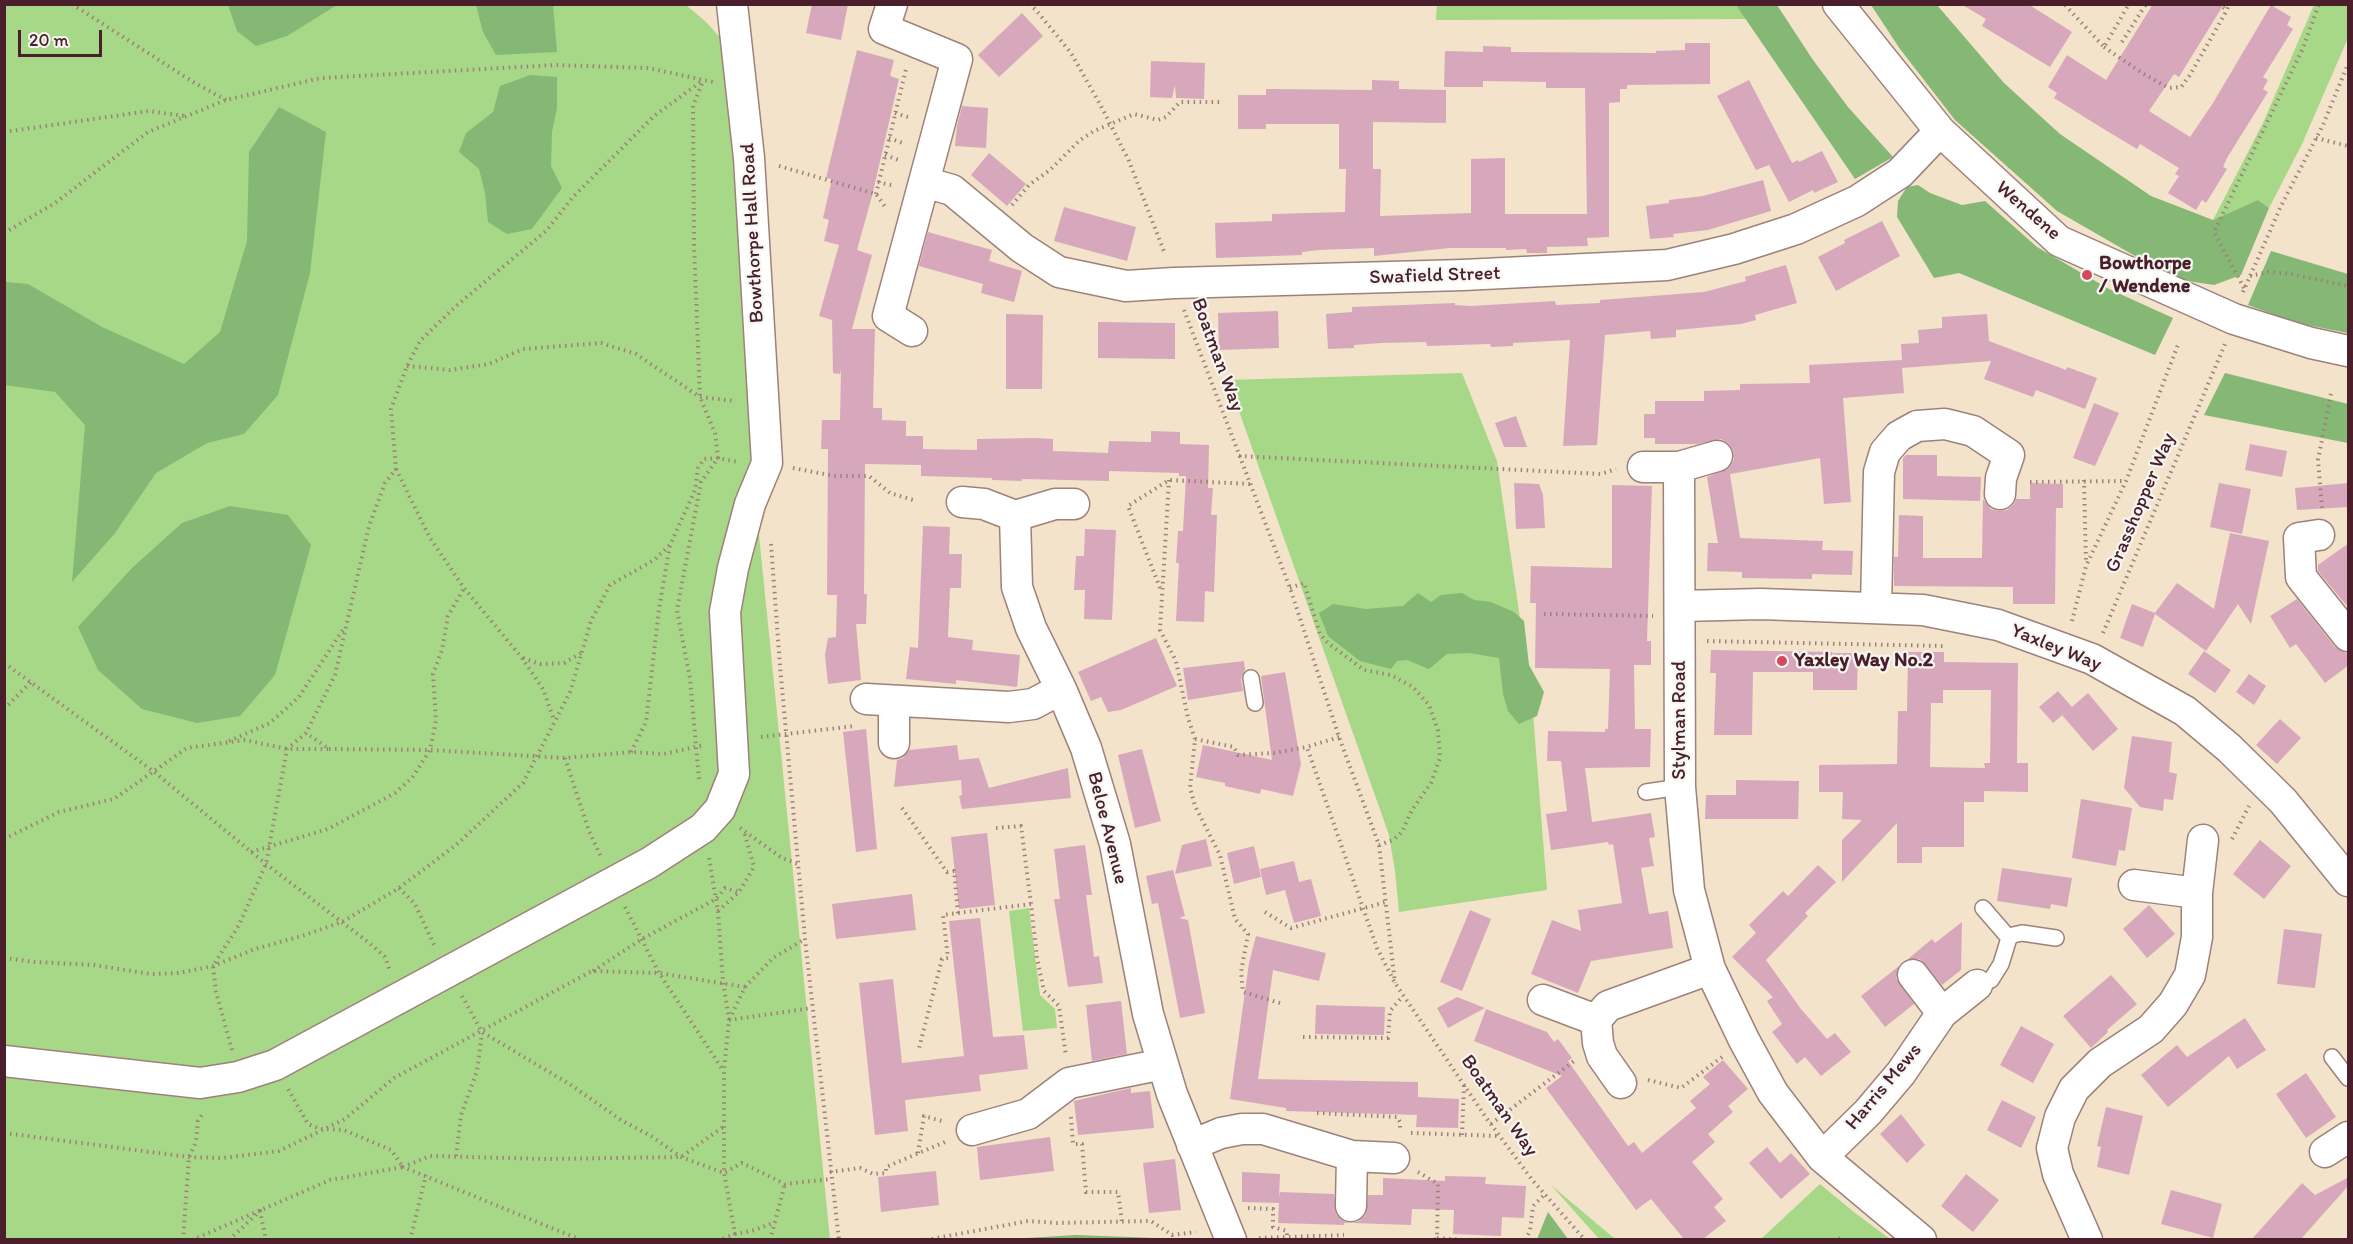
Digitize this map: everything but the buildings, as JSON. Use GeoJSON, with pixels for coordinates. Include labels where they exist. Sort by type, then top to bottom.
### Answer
{"type":"FeatureCollection","features":[{"type":"Feature","properties":{"kind":"street","name":"Bowthorpe Hall Road"},"geometry":{"type":"LineString","coordinates":[[732,4],[743,87],[767,463]]}},
{"type":"Feature","properties":{"kind":"street"},"geometry":{"type":"LineString","coordinates":[[892,4],[884,29],[915,42],[961,46],[888,316],[912,331]]}},
{"type":"Feature","properties":{"kind":"street","name":"Wendene"},"geometry":{"type":"LineString","coordinates":[[1838,4],[1940,131],[2059,241],[2234,319],[2312,343],[2349,351]]}},
{"type":"Feature","properties":{"kind":"street","name":"Swafield Street"},"geometry":{"type":"LineString","coordinates":[[924,182],[952,190],[1022,248],[1059,272],[1126,286],[1463,275],[1667,265],[1734,249],[1796,229],[1857,201],[1905,168],[1940,131]]}},
{"type":"Feature","properties":{"kind":"street"},"geometry":{"type":"LineString","coordinates":[[1876,607],[1879,472],[1885,452],[1899,436],[1917,426],[1945,424],[1973,431],[2009,467]]}},
{"type":"Feature","properties":{"kind":"street"},"geometry":{"type":"LineString","coordinates":[[1643,468],[1678,467],[1717,456]]}},
{"type":"Feature","properties":{"kind":"street"},"geometry":{"type":"LineString","coordinates":[[4,1061],[200,1083],[238,1077],[275,1065],[447,970],[649,863],[703,828],[720,809],[734,774],[725,612],[733,568],[750,504],[767,463]]}},
{"type":"Feature","properties":{"kind":"street","name":"Stylman Road"},"geometry":{"type":"LineString","coordinates":[[1678,467],[1680,787],[1689,890],[1710,969],[1744,1040],[1773,1093],[1822,1157],[1921,1239]]}},
{"type":"Feature","properties":{"kind":"street"},"geometry":{"type":"LineString","coordinates":[[962,502],[984,504],[1015,516],[1055,504],[1074,504]]}},
{"type":"Feature","properties":{"kind":"street","name":"Beloe Avenue"},"geometry":{"type":"LineString","coordinates":[[1015,516],[1017,587],[1031,628],[1061,689],[1086,748],[1115,844],[1146,1004],[1163,1064],[1192,1145],[1227,1230]]}},
{"type":"Feature","properties":{"kind":"street"},"geometry":{"type":"LineString","coordinates":[[2298,536],[2301,577],[2349,636]]}},
{"type":"Feature","properties":{"kind":"street","name":"Yaxley Way"},"geometry":{"type":"LineString","coordinates":[[1680,621],[1761,604],[1923,610],[1998,625],[2080,655],[2185,711],[2229,748],[2283,801],[2349,881]]}},
{"type":"Feature","properties":{"kind":"street"},"geometry":{"type":"LineString","coordinates":[[894,743],[880,700],[1010,707],[1033,704],[1061,689]]}},
{"type":"Feature","properties":{"kind":"street"},"geometry":{"type":"LineString","coordinates":[[2086,1239],[2058,1174],[2052,1148],[2061,1117],[2074,1089],[2100,1063],[2151,1029],[2173,1004],[2190,975],[2197,937],[2197,893],[2202,848]]}},
{"type":"Feature","properties":{"kind":"street"},"geometry":{"type":"LineString","coordinates":[[2134,885],[2197,893]]}},
{"type":"Feature","properties":{"kind":"street"},"geometry":{"type":"LineString","coordinates":[[1621,1083],[1602,1056],[1597,1032],[1608,1006],[1710,969]]}},
{"type":"Feature","properties":{"kind":"street"},"geometry":{"type":"LineString","coordinates":[[1913,975],[1942,1013]]}},
{"type":"Feature","properties":{"kind":"street","name":"Harris Mews"},"geometry":{"type":"LineString","coordinates":[[1822,1157],[1868,1112],[1901,1073],[1942,1013],[1977,985]]}},
{"type":"Feature","properties":{"kind":"street"},"geometry":{"type":"LineString","coordinates":[[1543,1000],[1597,1032]]}},
{"type":"Feature","properties":{"kind":"street"},"geometry":{"type":"LineString","coordinates":[[972,1130],[1028,1114],[1069,1083],[1163,1064]]}},
{"type":"Feature","properties":{"kind":"street"},"geometry":{"type":"LineString","coordinates":[[1192,1145],[1221,1132],[1263,1129],[1352,1156],[1394,1158]]}},
{"type":"Feature","properties":{"kind":"street"},"geometry":{"type":"LineString","coordinates":[[1351,1206],[1352,1156]]}},
{"type":"Feature","properties":{"kind":"lane"},"geometry":{"type":"LineString","coordinates":[[1251,678],[1255,703]]}},
{"type":"Feature","properties":{"kind":"lane"},"geometry":{"type":"LineString","coordinates":[[1646,792],[1680,787]]}},
{"type":"Feature","properties":{"kind":"lane"},"geometry":{"type":"LineString","coordinates":[[1983,908],[2009,938]]}},
{"type":"Feature","properties":{"kind":"lane"},"geometry":{"type":"LineString","coordinates":[[1977,985],[1991,980],[2001,964],[2009,938],[2013,935],[2022,933],[2056,938]]}},
{"type":"Feature","properties":{"kind":"lane"},"geometry":{"type":"LineString","coordinates":[[2332,1057],[2349,1078]]}},
{"type":"Feature","properties":{"kind":"path"},"geometry":{"type":"LineString","coordinates":[[72,4],[193,82],[226,100]]}},
{"type":"Feature","properties":{"kind":"path","name":"Boatman Way"},"geometry":{"type":"LineString","coordinates":[[1029,4],[1071,53],[1129,161],[1150,213],[1199,354],[1290,588],[1339,737],[1379,845],[1395,983]]}},
{"type":"Feature","properties":{"kind":"path"},"geometry":{"type":"LineString","coordinates":[[2104,47],[2129,4]]}},
{"type":"Feature","properties":{"kind":"path"},"geometry":{"type":"LineString","coordinates":[[2122,42],[2146,4]]}},
{"type":"Feature","properties":{"kind":"path"},"geometry":{"type":"LineString","coordinates":[[2065,5],[2104,47],[2169,88],[2181,87],[2190,75],[2228,7],[2218,4]]}},
{"type":"Feature","properties":{"kind":"path"},"geometry":{"type":"LineString","coordinates":[[2319,4],[2303,48],[2214,232],[2244,288],[2349,64]]}},
{"type":"Feature","properties":{"kind":"path"},"geometry":{"type":"LineString","coordinates":[[876,194],[904,77],[915,42]]}},
{"type":"Feature","properties":{"kind":"path"},"geometry":{"type":"LineString","coordinates":[[4,233],[55,203],[148,132],[226,100],[321,78],[555,65],[648,68],[703,81],[743,87]]}},
{"type":"Feature","properties":{"kind":"path"},"geometry":{"type":"LineString","coordinates":[[554,721],[543,689],[522,658],[464,588],[430,538],[396,469],[391,409],[407,366],[420,341],[441,320],[547,230],[572,198],[654,116],[703,81]]}},
{"type":"Feature","properties":{"kind":"path"},"geometry":{"type":"LineString","coordinates":[[995,226],[1029,185],[1050,170],[1080,140],[1134,114],[1158,120],[1167,117],[1180,102],[1220,102]]}},
{"type":"Feature","properties":{"kind":"path"},"geometry":{"type":"LineString","coordinates":[[4,132],[149,111],[185,117]]}},
{"type":"Feature","properties":{"kind":"path"},"geometry":{"type":"LineString","coordinates":[[2316,138],[2349,146]]}},
{"type":"Feature","properties":{"kind":"path"},"geometry":{"type":"LineString","coordinates":[[778,166],[876,194],[890,214],[913,221]]}},
{"type":"Feature","properties":{"kind":"path"},"geometry":{"type":"LineString","coordinates":[[2249,276],[2268,272],[2291,274],[2349,286]]}},
{"type":"Feature","properties":{"kind":"path"},"geometry":{"type":"LineString","coordinates":[[2080,655],[2070,626],[2086,566],[2126,481],[2179,342]]}},
{"type":"Feature","properties":{"kind":"path"},"geometry":{"type":"LineString","coordinates":[[407,366],[450,370],[489,364],[523,349],[601,343],[636,354],[700,397],[732,401]]}},
{"type":"Feature","properties":{"kind":"path","name":"Grasshopper Way"},"geometry":{"type":"LineString","coordinates":[[2080,655],[2219,360]]}},
{"type":"Feature","properties":{"kind":"path"},"geometry":{"type":"LineString","coordinates":[[2298,536],[2323,515],[2318,460],[2331,394]]}},
{"type":"Feature","properties":{"kind":"path"},"geometry":{"type":"LineString","coordinates":[[1239,456],[1601,474]]}},
{"type":"Feature","properties":{"kind":"path"},"geometry":{"type":"LineString","coordinates":[[631,752],[646,722],[659,609],[670,545],[695,490],[698,468],[704,459],[718,458],[741,463],[767,463],[834,476],[869,476],[890,493],[913,500]]}},
{"type":"Feature","properties":{"kind":"path"},"geometry":{"type":"LineString","coordinates":[[2009,467],[2012,483],[2126,481]]}},
{"type":"Feature","properties":{"kind":"path"},"geometry":{"type":"LineString","coordinates":[[238,1077],[235,1058],[216,992],[213,966],[239,925],[267,864],[287,749],[306,733],[335,675],[369,526],[385,483],[396,469]]}},
{"type":"Feature","properties":{"kind":"path"},"geometry":{"type":"LineString","coordinates":[[1169,480],[1160,630],[1176,661],[1188,718],[1195,739],[1190,788],[1195,806],[1220,855],[1235,919],[1248,934],[1240,972],[1243,992],[1280,1003]]}},
{"type":"Feature","properties":{"kind":"path"},"geometry":{"type":"LineString","coordinates":[[1161,589],[1128,506],[1169,480],[1250,484]]}},
{"type":"Feature","properties":{"kind":"path"},"geometry":{"type":"LineString","coordinates":[[2084,480],[2086,566]]}},
{"type":"Feature","properties":{"kind":"path"},"geometry":{"type":"LineString","coordinates":[[770,535],[805,939],[839,1239]]}},
{"type":"Feature","properties":{"kind":"path"},"geometry":{"type":"LineString","coordinates":[[4,958],[94,965],[151,974],[179,973],[213,966],[255,949],[342,922],[399,888],[456,845],[523,783],[570,692],[591,621],[610,585],[654,560],[670,545]]}},
{"type":"Feature","properties":{"kind":"path"},"geometry":{"type":"LineString","coordinates":[[1290,588],[1304,583],[1320,634],[1328,643],[1364,670],[1391,675],[1413,687],[1429,705],[1438,731],[1440,758],[1431,783],[1412,810],[1402,832],[1393,840],[1379,845]]}},
{"type":"Feature","properties":{"kind":"path"},"geometry":{"type":"LineString","coordinates":[[252,852],[328,829],[395,794],[412,778],[430,750],[436,721],[433,674],[442,650],[448,616],[464,588]]}},
{"type":"Feature","properties":{"kind":"path"},"geometry":{"type":"LineString","coordinates":[[1544,614],[1680,621],[1945,646]]}},
{"type":"Feature","properties":{"kind":"path"},"geometry":{"type":"LineString","coordinates":[[223,743],[270,723],[299,697],[346,625]]}},
{"type":"Feature","properties":{"kind":"path"},"geometry":{"type":"LineString","coordinates":[[522,658],[540,664],[564,663],[582,652]]}},
{"type":"Feature","properties":{"kind":"path"},"geometry":{"type":"LineString","coordinates":[[4,663],[153,771],[385,957],[397,998]]}},
{"type":"Feature","properties":{"kind":"path"},"geometry":{"type":"LineString","coordinates":[[4,709],[32,682]]}},
{"type":"Feature","properties":{"kind":"path"},"geometry":{"type":"LineString","coordinates":[[4,839],[59,812],[114,799],[187,748],[245,740],[287,749],[430,750],[565,758],[631,752],[664,754],[733,736],[786,736],[807,731]]}},
{"type":"Feature","properties":{"kind":"path"},"geometry":{"type":"LineString","coordinates":[[306,733],[329,749]]}},
{"type":"Feature","properties":{"kind":"path"},"geometry":{"type":"LineString","coordinates":[[1195,739],[1234,747],[1238,755],[1274,753],[1307,747],[1339,737]]}},
{"type":"Feature","properties":{"kind":"path","name":"Boatman Way"},"geometry":{"type":"LineString","coordinates":[[1307,747],[1361,908],[1377,948],[1395,983],[1491,1124],[1545,1194],[1585,1239]]}},
{"type":"Feature","properties":{"kind":"path"},"geometry":{"type":"LineString","coordinates":[[565,758],[589,831],[659,973],[724,1070]]}},
{"type":"Feature","properties":{"kind":"path"},"geometry":{"type":"LineString","coordinates":[[2202,848],[2219,852],[2231,842],[2244,812],[2266,784]]}},
{"type":"Feature","properties":{"kind":"path"},"geometry":{"type":"LineString","coordinates":[[902,808],[947,872],[954,871],[958,914]]}},
{"type":"Feature","properties":{"kind":"path"},"geometry":{"type":"LineString","coordinates":[[720,809],[744,832],[782,858],[798,864]]}},
{"type":"Feature","properties":{"kind":"path"},"geometry":{"type":"LineString","coordinates":[[996,828],[1021,826],[1037,958],[1044,991],[1059,1006],[1069,1083]]}},
{"type":"Feature","properties":{"kind":"path"},"geometry":{"type":"LineString","coordinates":[[718,910],[739,892],[754,867],[744,832]]}},
{"type":"Feature","properties":{"kind":"path"},"geometry":{"type":"LineString","coordinates":[[399,888],[415,904],[447,970],[482,1032],[571,1085],[681,1158],[724,1173],[742,1163],[785,1184],[831,1179]]}},
{"type":"Feature","properties":{"kind":"path"},"geometry":{"type":"LineString","coordinates":[[4,1133],[189,1157],[223,1158],[279,1152],[320,1129],[345,1119],[394,1078],[592,971],[642,939],[716,898],[725,888],[739,892]]}},
{"type":"Feature","properties":{"kind":"path"},"geometry":{"type":"LineString","coordinates":[[1265,912],[1291,928],[1386,902]]}},
{"type":"Feature","properties":{"kind":"path"},"geometry":{"type":"LineString","coordinates":[[918,1052],[942,959],[948,958],[943,915],[1031,904]]}},
{"type":"Feature","properties":{"kind":"path"},"geometry":{"type":"LineString","coordinates":[[805,939],[773,958],[745,987],[729,1020],[812,1008]]}},
{"type":"Feature","properties":{"kind":"path"},"geometry":{"type":"LineString","coordinates":[[592,971],[659,973],[745,987]]}},
{"type":"Feature","properties":{"kind":"path"},"geometry":{"type":"LineString","coordinates":[[1303,1037],[1388,1038],[1390,1011],[1403,996]]}},
{"type":"Feature","properties":{"kind":"path"},"geometry":{"type":"LineString","coordinates":[[456,1156],[461,1115],[477,1071],[482,1032]]}},
{"type":"Feature","properties":{"kind":"path"},"geometry":{"type":"LineString","coordinates":[[1491,1124],[1597,1032]]}},
{"type":"Feature","properties":{"kind":"path"},"geometry":{"type":"LineString","coordinates":[[1621,1083],[1635,1076],[1681,1088],[1744,1040]]}},
{"type":"Feature","properties":{"kind":"path"},"geometry":{"type":"LineString","coordinates":[[275,1065],[309,1124],[320,1129],[344,1131],[391,1150],[404,1167],[581,1239]]}},
{"type":"Feature","properties":{"kind":"path"},"geometry":{"type":"LineString","coordinates":[[183,1239],[189,1157],[196,1142],[198,1121],[205,1109],[200,1083]]}},
{"type":"Feature","properties":{"kind":"path"},"geometry":{"type":"LineString","coordinates":[[1462,1135],[1464,1084]]}},
{"type":"Feature","properties":{"kind":"path"},"geometry":{"type":"LineString","coordinates":[[1314,1113],[1396,1117],[1400,1122],[1400,1133],[1500,1136]]}},
{"type":"Feature","properties":{"kind":"path"},"geometry":{"type":"LineString","coordinates":[[918,1153],[924,1116]]}},
{"type":"Feature","properties":{"kind":"path"},"geometry":{"type":"LineString","coordinates":[[192,1239],[260,1212],[330,1180],[404,1167],[430,1156],[546,1159],[681,1158],[723,1127]]}},
{"type":"Feature","properties":{"kind":"path"},"geometry":{"type":"LineString","coordinates":[[830,1172],[860,1168],[873,1174],[886,1173],[886,1167],[972,1130]]}},
{"type":"Feature","properties":{"kind":"path"},"geometry":{"type":"LineString","coordinates":[[1082,1144],[1086,1192],[1118,1192],[1122,1222]]}},
{"type":"Feature","properties":{"kind":"path"},"geometry":{"type":"LineString","coordinates":[[1394,1158],[1438,1184],[1436,1239],[1464,1239]]}},
{"type":"Feature","properties":{"kind":"path"},"geometry":{"type":"LineString","coordinates":[[410,1239],[426,1175]]}},
{"type":"Feature","properties":{"kind":"path"},"geometry":{"type":"LineString","coordinates":[[770,1239],[785,1184]]}},
{"type":"Feature","properties":{"kind":"path"},"geometry":{"type":"LineString","coordinates":[[1525,1239],[1530,1231],[1533,1206],[1545,1194]]}},
{"type":"Feature","properties":{"kind":"path"},"geometry":{"type":"LineString","coordinates":[[926,1239],[1028,1221],[1057,1223],[1151,1221],[1172,1235],[1227,1230],[1287,1236],[1347,1235],[1351,1206]]}},
{"type":"Feature","properties":{"kind":"path"},"geometry":{"type":"LineString","coordinates":[[1227,1230],[1240,1208],[1273,1209],[1273,1227],[1287,1230],[1287,1236]]}},
{"type":"Feature","properties":{"kind":"path"},"geometry":{"type":"LineString","coordinates":[[228,1239],[260,1212]]}},
{"type":"Feature","properties":{"kind":"path"},"geometry":{"type":"LineString","coordinates":[[260,1212],[266,1239]]}},
{"type":"Feature","properties":{"kind":"path"},"geometry":{"type":"LineString","coordinates":[[737,1239],[735,1234],[755,1230],[775,1222]]}},
{"type":"Feature","properties":{"kind":"path"},"geometry":{"type":"LineString","coordinates":[[1833,1239],[1845,1239]]}},
{"type":"Feature","properties":{"kind":"green space"},"geometry":{"type":"Polygon","coordinates":[[[228,4],[337,5],[287,36],[256,46],[237,31],[228,4]]]}},
{"type":"Feature","properties":{"kind":"green space"},"geometry":{"type":"Polygon","coordinates":[[[1437,4],[1736,4],[1747,19],[1436,20],[1437,4]]]}},
{"type":"Feature","properties":{"kind":"green space"},"geometry":{"type":"Polygon","coordinates":[[[5,5],[686,5],[725,43],[733,66],[758,525],[830,1239],[5,1240],[5,5]]]}},
{"type":"Feature","properties":{"kind":"green space"},"geometry":{"type":"Polygon","coordinates":[[[476,5],[553,5],[557,52],[496,55],[483,32],[476,5]]]}},
{"type":"Feature","properties":{"kind":"green space"},"geometry":{"type":"Polygon","coordinates":[[[1736,5],[1777,5],[1813,60],[1848,107],[1893,157],[1855,179],[1736,5]]]}},
{"type":"Feature","properties":{"kind":"green space"},"geometry":{"type":"Polygon","coordinates":[[[1871,5],[1937,5],[2004,83],[2060,134],[2151,196],[2213,220],[2258,200],[2269,208],[2241,275],[2214,285],[2175,279],[2057,211],[1955,120],[1900,49],[1871,5]]]}},
{"type":"Feature","properties":{"kind":"green space"},"geometry":{"type":"Polygon","coordinates":[[[2314,5],[2348,5],[2348,38],[2302,144],[2269,208],[2258,200],[2213,220],[2263,123],[2314,5]]]}},
{"type":"Feature","properties":{"kind":"green space"},"geometry":{"type":"Polygon","coordinates":[[[530,75],[557,77],[557,108],[552,132],[551,166],[562,188],[532,229],[507,234],[488,222],[485,193],[479,169],[459,152],[466,133],[493,112],[500,86],[530,75]]]}},
{"type":"Feature","properties":{"kind":"green space"},"geometry":{"type":"Polygon","coordinates":[[[279,107],[326,132],[310,273],[278,395],[244,434],[207,443],[156,473],[115,533],[72,582],[85,425],[55,392],[5,385],[5,282],[28,284],[102,327],[184,364],[220,332],[247,241],[249,152],[279,107]]]}},
{"type":"Feature","properties":{"kind":"green space"},"geometry":{"type":"Polygon","coordinates":[[[1918,185],[1930,193],[1962,205],[1985,201],[2037,247],[2109,289],[2173,318],[2155,355],[1959,273],[1934,278],[1897,217],[1898,201],[1907,187],[1918,185]]]}},
{"type":"Feature","properties":{"kind":"green space"},"geometry":{"type":"Polygon","coordinates":[[[2271,251],[2348,274],[2348,333],[2297,323],[2248,305],[2271,251]]]}},
{"type":"Feature","properties":{"kind":"green space"},"geometry":{"type":"Polygon","coordinates":[[[1462,373],[1497,461],[1532,701],[1547,890],[1399,912],[1389,835],[1228,380],[1462,373]]]}},
{"type":"Feature","properties":{"kind":"green space"},"geometry":{"type":"Polygon","coordinates":[[[2225,373],[2348,404],[2348,443],[2204,415],[2225,373]]]}},
{"type":"Feature","properties":{"kind":"green space"},"geometry":{"type":"Polygon","coordinates":[[[230,506],[288,515],[311,545],[275,675],[240,716],[197,723],[142,709],[98,670],[78,627],[132,568],[182,523],[230,506]]]}},
{"type":"Feature","properties":{"kind":"green space"},"geometry":{"type":"Polygon","coordinates":[[[1418,593],[1431,602],[1441,595],[1462,593],[1474,600],[1491,602],[1514,612],[1524,621],[1529,665],[1544,692],[1537,716],[1519,724],[1508,711],[1503,694],[1499,658],[1469,653],[1447,654],[1429,669],[1407,660],[1397,661],[1391,669],[1360,661],[1328,636],[1319,613],[1333,604],[1366,609],[1403,606],[1418,593]]]}},
{"type":"Feature","properties":{"kind":"green space"},"geometry":{"type":"Polygon","coordinates":[[[1029,908],[1040,995],[1055,1009],[1057,1028],[1023,1031],[1009,911],[1029,908]]]}},
{"type":"Feature","properties":{"kind":"green space"},"geometry":{"type":"Polygon","coordinates":[[[1820,1184],[1855,1213],[1890,1239],[1761,1239],[1820,1184]]]}},
{"type":"Feature","properties":{"kind":"green space"},"geometry":{"type":"Polygon","coordinates":[[[1551,1185],[1615,1239],[1599,1239],[1551,1185]]]}},
{"type":"Feature","properties":{"kind":"green space"},"geometry":{"type":"Polygon","coordinates":[[[1548,1212],[1568,1239],[1537,1239],[1548,1212]]]}},
{"type":"Feature","properties":{"kind":"green space"},"geometry":{"type":"Polygon","coordinates":[[[1076,1235],[1156,1238],[1159,1239],[1010,1239],[1076,1235]]]}},
{"type":"Feature","properties":{"kind":"place","name":"Bowthorpe / Wendene"},"geometry":{"type":"Point","coordinates":[2087,275]}},
{"type":"Feature","properties":{"kind":"place","name":"Yaxley Way No.2"},"geometry":{"type":"Point","coordinates":[1782,661]}}]}
